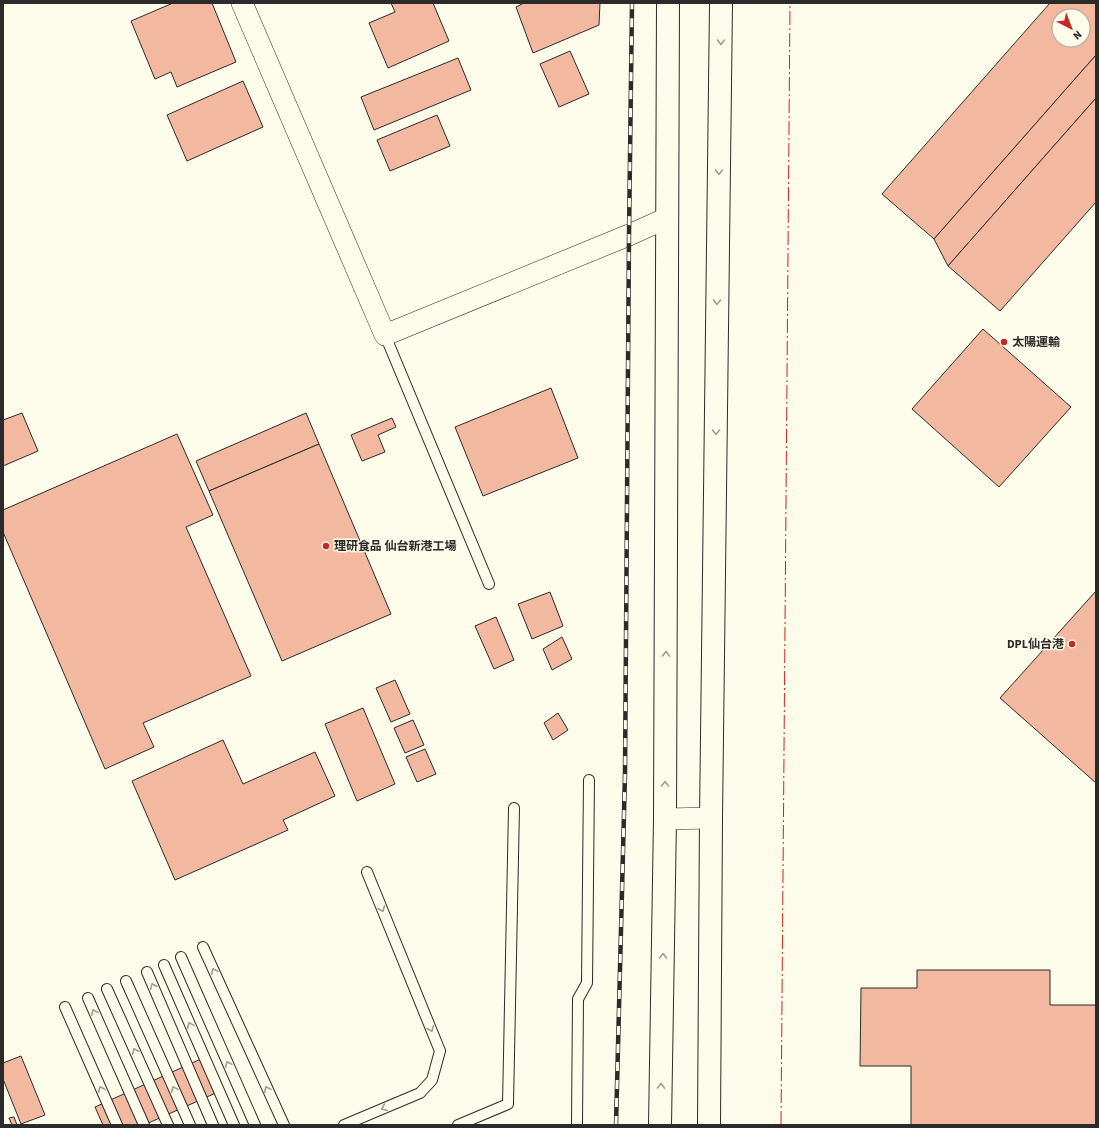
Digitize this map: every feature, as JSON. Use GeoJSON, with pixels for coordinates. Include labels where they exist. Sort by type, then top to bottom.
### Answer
{"type":"FeatureCollection","features":[{"type":"Feature","properties":{"kind":"street"},"geometry":{"type":"LineString","coordinates":[[242,3],[385,335],[667,218]]}},
{"type":"Feature","properties":{"kind":"street"},"geometry":{"type":"LineString","coordinates":[[660,1125],[665,818],[668,3]]}},
{"type":"Feature","properties":{"kind":"street"},"geometry":{"type":"LineString","coordinates":[[709,1125],[710,818],[721,3]]}},
{"type":"Feature","properties":{"kind":"street"},"geometry":{"type":"LineString","coordinates":[[665,818],[710,818]]}},
{"type":"Feature","properties":{"kind":"lane"},"geometry":{"type":"LineString","coordinates":[[385,335],[489,584]]}},
{"type":"Feature","properties":{"kind":"lane"},"geometry":{"type":"LineString","coordinates":[[577,1125],[578,999],[587,983],[589,780]]}},
{"type":"Feature","properties":{"kind":"lane"},"geometry":{"type":"LineString","coordinates":[[458,1125],[508,1104],[514,808]]}},
{"type":"Feature","properties":{"kind":"lane"},"geometry":{"type":"LineString","coordinates":[[344,1125],[420,1093],[432,1080],[440,1051],[367,872]]}},
{"type":"Feature","properties":{"kind":"lane"},"geometry":{"type":"LineString","coordinates":[[203,947],[284,1125]]}},
{"type":"Feature","properties":{"kind":"lane"},"geometry":{"type":"LineString","coordinates":[[181,957],[255,1125]]}},
{"type":"Feature","properties":{"kind":"lane"},"geometry":{"type":"LineString","coordinates":[[164,965],[234,1125]]}},
{"type":"Feature","properties":{"kind":"lane"},"geometry":{"type":"LineString","coordinates":[[147,972],[213,1125]]}},
{"type":"Feature","properties":{"kind":"lane"},"geometry":{"type":"LineString","coordinates":[[126,981],[190,1125]]}},
{"type":"Feature","properties":{"kind":"lane"},"geometry":{"type":"LineString","coordinates":[[107,990],[168,1125]]}},
{"type":"Feature","properties":{"kind":"lane"},"geometry":{"type":"LineString","coordinates":[[88,998],[144,1125]]}},
{"type":"Feature","properties":{"kind":"lane"},"geometry":{"type":"LineString","coordinates":[[65,1007],[117,1125]]}},
{"type":"Feature","properties":{"kind":"building"},"geometry":{"type":"Polygon","coordinates":[[[173,3],[212,3],[236,62],[177,87],[171,72],[155,79],[131,21],[173,3]]]}},
{"type":"Feature","properties":{"kind":"building"},"geometry":{"type":"Polygon","coordinates":[[[391,3],[433,3],[449,41],[388,68],[369,23],[395,12],[391,3]]]}},
{"type":"Feature","properties":{"kind":"building"},"geometry":{"type":"Polygon","coordinates":[[[524,3],[600,3],[599,25],[533,53],[516,7],[524,3]]]}},
{"type":"Feature","properties":{"kind":"building"},"geometry":{"type":"Polygon","coordinates":[[[1050,3],[1096,3],[1096,55],[934,239],[882,194],[1050,3]]]}},
{"type":"Feature","properties":{"kind":"building"},"geometry":{"type":"Polygon","coordinates":[[[570,51],[589,94],[559,107],[540,64],[570,51]]]}},
{"type":"Feature","properties":{"kind":"building"},"geometry":{"type":"Polygon","coordinates":[[[1096,55],[1096,98],[948,266],[934,239],[1096,55]]]}},
{"type":"Feature","properties":{"kind":"building"},"geometry":{"type":"Polygon","coordinates":[[[458,58],[471,90],[374,130],[361,97],[458,58]]]}},
{"type":"Feature","properties":{"kind":"building"},"geometry":{"type":"Polygon","coordinates":[[[243,81],[263,127],[187,161],[167,115],[243,81]]]}},
{"type":"Feature","properties":{"kind":"building"},"geometry":{"type":"Polygon","coordinates":[[[1096,98],[1096,202],[1000,311],[948,266],[1096,98]]]}},
{"type":"Feature","properties":{"kind":"building"},"geometry":{"type":"Polygon","coordinates":[[[437,115],[450,146],[390,171],[377,140],[437,115]]]}},
{"type":"Feature","properties":{"kind":"building"},"geometry":{"type":"Polygon","coordinates":[[[983,329],[1071,407],[999,487],[912,409],[983,329]]]}},
{"type":"Feature","properties":{"kind":"building"},"geometry":{"type":"Polygon","coordinates":[[[551,388],[578,458],[483,496],[455,427],[551,388]]]}},
{"type":"Feature","properties":{"kind":"building"},"geometry":{"type":"Polygon","coordinates":[[[22,413],[38,451],[3,466],[3,420],[22,413]]]}},
{"type":"Feature","properties":{"kind":"building"},"geometry":{"type":"Polygon","coordinates":[[[306,413],[319,444],[209,491],[196,461],[306,413]]]}},
{"type":"Feature","properties":{"kind":"building"},"geometry":{"type":"Polygon","coordinates":[[[392,418],[396,427],[378,435],[385,452],[362,461],[351,435],[392,418]]]}},
{"type":"Feature","properties":{"kind":"building"},"geometry":{"type":"Polygon","coordinates":[[[177,434],[213,515],[186,527],[251,676],[143,723],[154,747],[105,769],[3,532],[3,510],[177,434]]]}},
{"type":"Feature","properties":{"kind":"building"},"geometry":{"type":"Polygon","coordinates":[[[319,444],[391,614],[282,661],[209,491],[319,444]]]}},
{"type":"Feature","properties":{"kind":"building","name":"DPL仙台港"},"geometry":{"type":"Polygon","coordinates":[[[1096,591],[1096,783],[1000,698],[1096,591]]]}},
{"type":"Feature","properties":{"kind":"building"},"geometry":{"type":"Polygon","coordinates":[[[550,592],[563,626],[532,639],[518,604],[550,592]]]}},
{"type":"Feature","properties":{"kind":"building"},"geometry":{"type":"Polygon","coordinates":[[[496,617],[514,660],[494,669],[475,626],[496,617]]]}},
{"type":"Feature","properties":{"kind":"building"},"geometry":{"type":"Polygon","coordinates":[[[562,637],[572,659],[552,670],[543,649],[562,637]]]}},
{"type":"Feature","properties":{"kind":"building"},"geometry":{"type":"Polygon","coordinates":[[[395,680],[410,714],[391,722],[376,688],[395,680]]]}},
{"type":"Feature","properties":{"kind":"building"},"geometry":{"type":"Polygon","coordinates":[[[363,708],[395,784],[357,801],[325,724],[363,708]]]}},
{"type":"Feature","properties":{"kind":"building"},"geometry":{"type":"Polygon","coordinates":[[[558,713],[568,730],[553,740],[544,723],[558,713]]]}},
{"type":"Feature","properties":{"kind":"building"},"geometry":{"type":"Polygon","coordinates":[[[413,720],[424,745],[405,753],[394,728],[413,720]]]}},
{"type":"Feature","properties":{"kind":"building"},"geometry":{"type":"Polygon","coordinates":[[[223,740],[243,784],[315,752],[335,796],[283,820],[288,830],[175,880],[132,781],[223,740]]]}},
{"type":"Feature","properties":{"kind":"building"},"geometry":{"type":"Polygon","coordinates":[[[425,749],[436,774],[417,782],[406,757],[425,749]]]}},
{"type":"Feature","properties":{"kind":"building"},"geometry":{"type":"Polygon","coordinates":[[[917,970],[1050,970],[1050,1005],[1096,1005],[1096,1125],[911,1125],[911,1066],[860,1066],[861,988],[917,988],[917,970]]]}},
{"type":"Feature","properties":{"kind":"building"},"geometry":{"type":"Polygon","coordinates":[[[21,1056],[45,1115],[21,1124],[3,1079],[3,1063],[21,1056]]]}},
{"type":"Feature","properties":{"kind":"building"},"geometry":{"type":"Polygon","coordinates":[[[203,1058],[218,1092],[144,1125],[103,1125],[95,1107],[203,1058]]]}},
{"type":"Feature","properties":{"kind":"building"},"geometry":{"type":"Polygon","coordinates":[[[14,1117],[17,1125],[12,1125],[9,1118],[14,1117]]]}},
{"type":"Feature","properties":{"kind":"railway"},"geometry":{"type":"LineString","coordinates":[[616,1125],[625,774],[632,3]]}},
{"type":"Feature","properties":{"kind":"power"},"geometry":{"type":"LineString","coordinates":[[781,1125],[790,3]]}},
{"type":"Feature","properties":{"kind":"place","name":"太陽運輸"},"geometry":{"type":"Point","coordinates":[1004,342]}},
{"type":"Feature","properties":{"kind":"place","name":"理研食品 仙台新港工場"},"geometry":{"type":"Point","coordinates":[326,546]}},
{"type":"Feature","properties":{"kind":"place","name":"DPL仙台港"},"geometry":{"type":"Point","coordinates":[1072,644]}}]}
